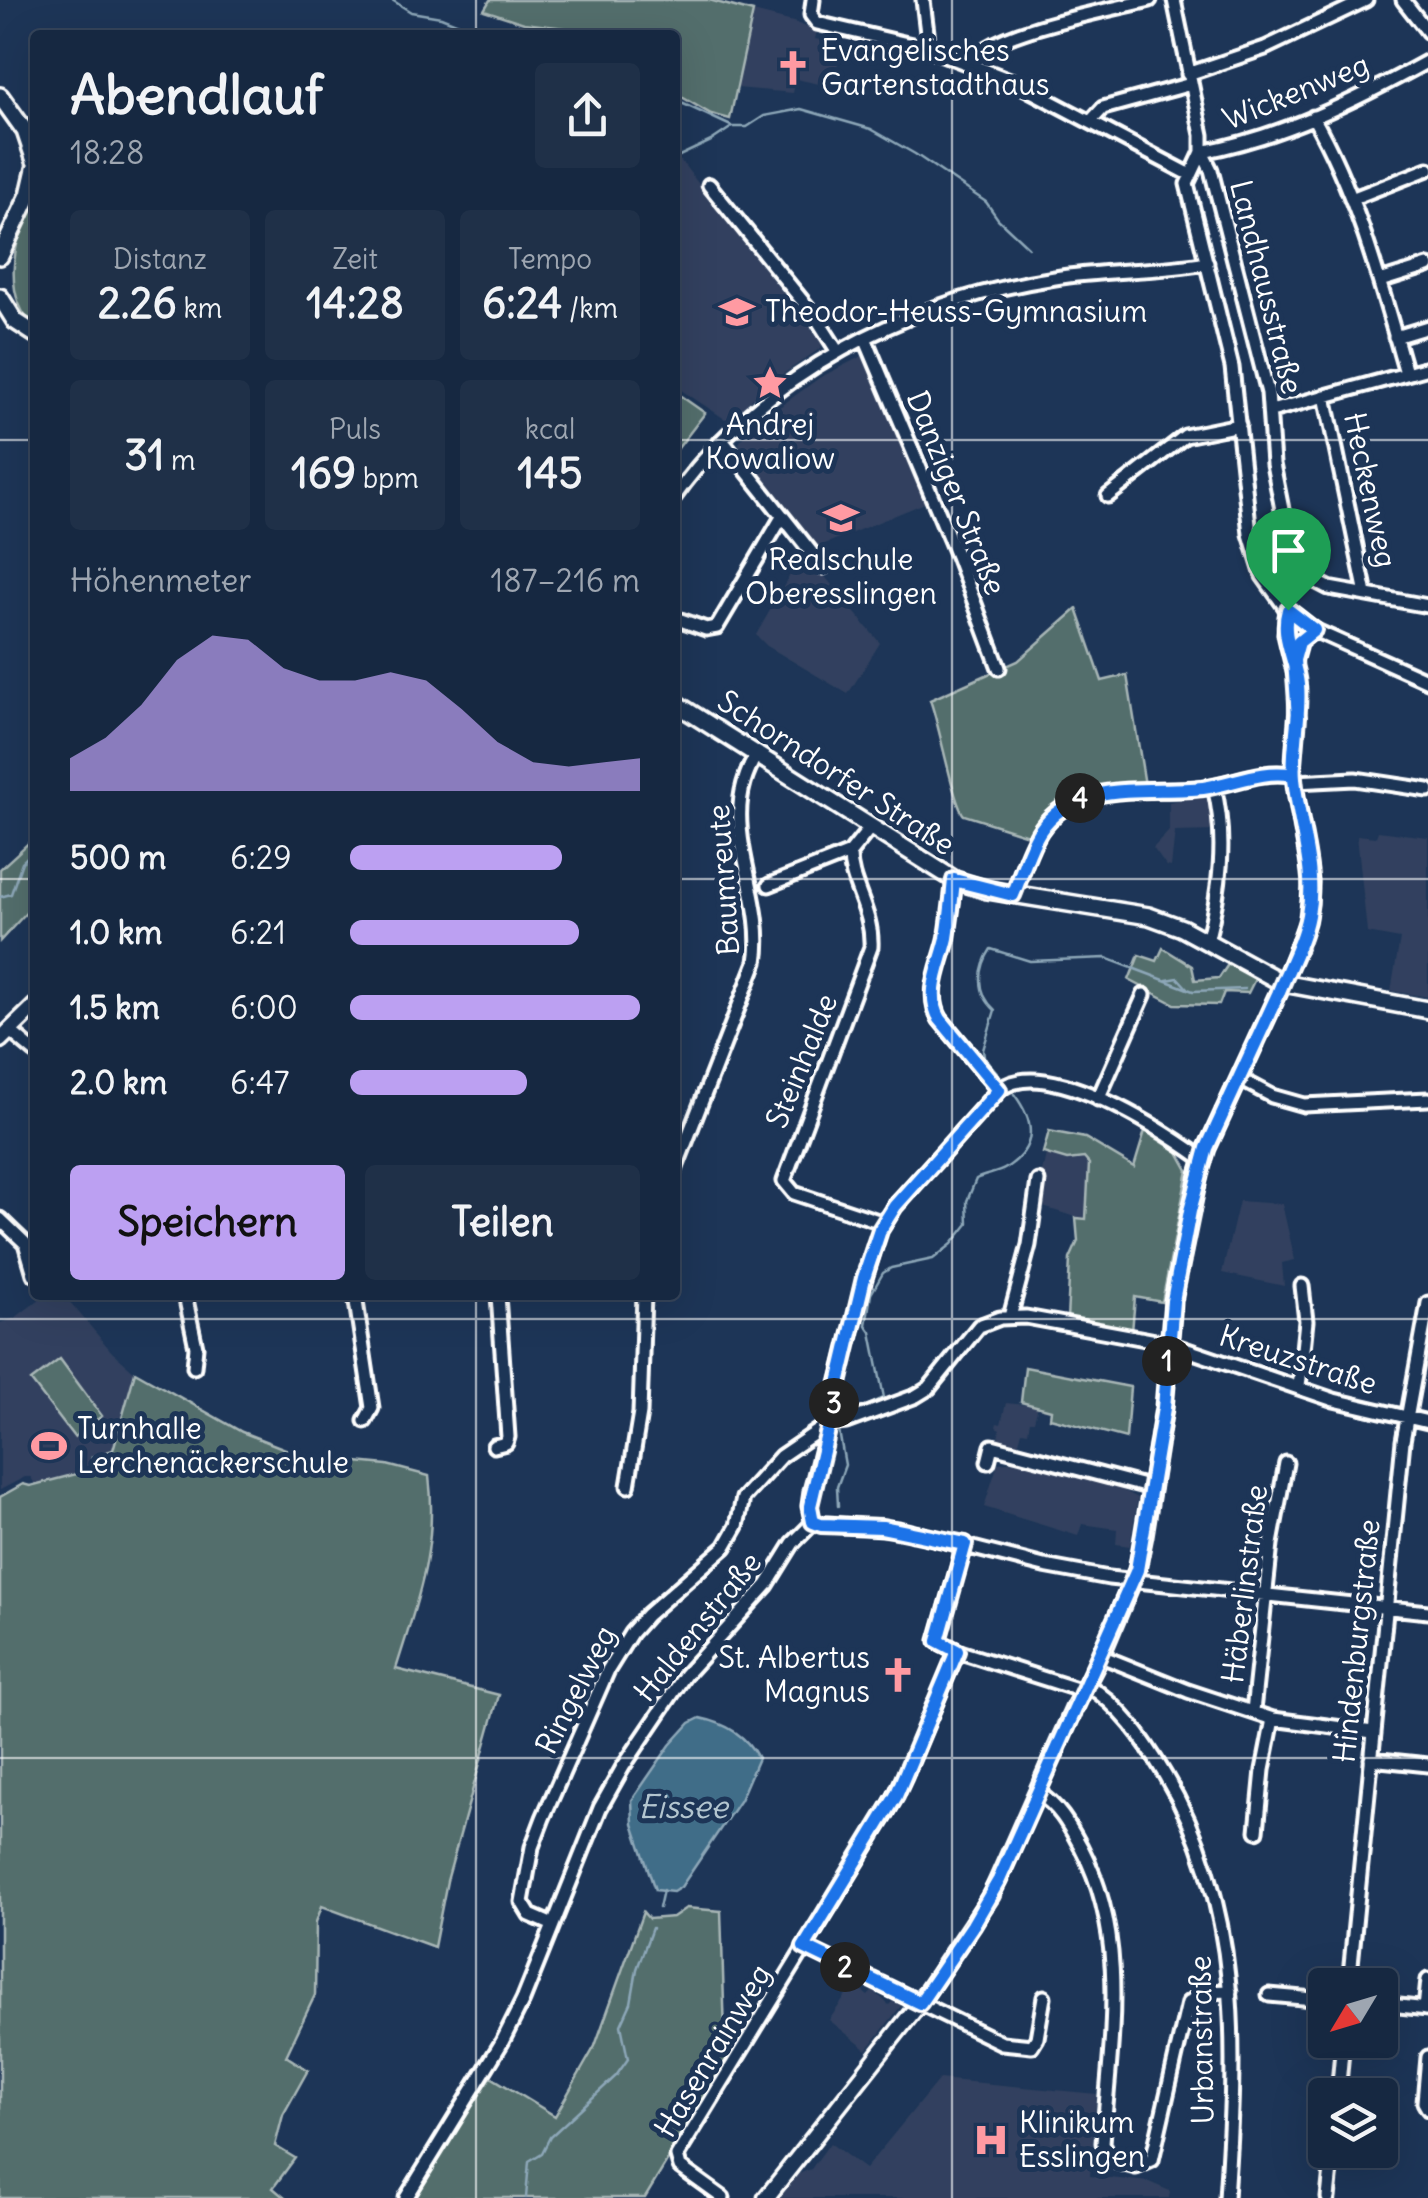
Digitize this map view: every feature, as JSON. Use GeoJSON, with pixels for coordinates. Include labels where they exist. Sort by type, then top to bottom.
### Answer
{"type":"FeatureCollection","features":[{"type":"Feature","properties":{"kind":"main road"},"geometry":{"type":"LineString","coordinates":[[0,96],[25,131],[30,146]]}},
{"type":"Feature","properties":{"kind":"main road"},"geometry":{"type":"LineString","coordinates":[[0,256],[30,193]]}},
{"type":"Feature","properties":{"kind":"main road"},"geometry":{"type":"LineString","coordinates":[[0,296],[15,321],[30,331]]}},
{"type":"Feature","properties":{"kind":"main road","name":"Schorndorfer Straße"},"geometry":{"type":"LineString","coordinates":[[680,706],[954,880],[1013,895],[1149,916],[1282,982],[1428,1010]]}},
{"type":"Feature","properties":{"kind":"street"},"geometry":{"type":"LineString","coordinates":[[813,0],[812,18],[817,23],[930,49],[971,64],[1010,80],[1189,174],[1187,184],[1232,366],[1254,551],[1272,592],[1314,630],[1428,681]]}},
{"type":"Feature","properties":{"kind":"street"},"geometry":{"type":"LineString","coordinates":[[924,0],[930,49]]}},
{"type":"Feature","properties":{"kind":"street"},"geometry":{"type":"LineString","coordinates":[[971,64],[980,50],[1024,32],[1150,0]]}},
{"type":"Feature","properties":{"kind":"street","name":"Landhausstraße"},"geometry":{"type":"LineString","coordinates":[[1174,0],[1202,135],[1202,152],[1212,170],[1272,411],[1273,464],[1292,560],[1302,574],[1319,585],[1428,606]]}},
{"type":"Feature","properties":{"kind":"street"},"geometry":{"type":"LineString","coordinates":[[1091,121],[1103,108],[1190,79],[1366,0]]}},
{"type":"Feature","properties":{"kind":"street"},"geometry":{"type":"LineString","coordinates":[[1403,0],[1428,32]]}},
{"type":"Feature","properties":{"kind":"street","name":"Wickenweg"},"geometry":{"type":"LineString","coordinates":[[1189,174],[1202,152],[1265,136],[1313,117],[1428,60]]}},
{"type":"Feature","properties":{"kind":"street"},"geometry":{"type":"LineString","coordinates":[[1313,117],[1350,199],[1380,281],[1406,374]]}},
{"type":"Feature","properties":{"kind":"street"},"geometry":{"type":"LineString","coordinates":[[1350,199],[1428,169]]}},
{"type":"Feature","properties":{"kind":"street"},"geometry":{"type":"LineString","coordinates":[[709,184],[817,319],[838,352]]}},
{"type":"Feature","properties":{"kind":"street"},"geometry":{"type":"LineString","coordinates":[[680,490],[722,440],[776,394],[838,352],[916,316],[1029,282],[1112,270],[1207,263]]}},
{"type":"Feature","properties":{"kind":"street"},"geometry":{"type":"LineString","coordinates":[[1380,281],[1428,266]]}},
{"type":"Feature","properties":{"kind":"street"},"geometry":{"type":"LineString","coordinates":[[1395,337],[1428,327]]}},
{"type":"Feature","properties":{"kind":"street","name":"Danziger Straße"},"geometry":{"type":"LineString","coordinates":[[866,338],[999,668]]}},
{"type":"Feature","properties":{"kind":"street"},"geometry":{"type":"LineString","coordinates":[[1272,411],[1428,368]]}},
{"type":"Feature","properties":{"kind":"street","name":"Heckenweg"},"geometry":{"type":"LineString","coordinates":[[1325,396],[1366,594]]}},
{"type":"Feature","properties":{"kind":"street"},"geometry":{"type":"LineString","coordinates":[[1108,496],[1185,436],[1239,425]]}},
{"type":"Feature","properties":{"kind":"street"},"geometry":{"type":"LineString","coordinates":[[722,440],[823,567]]}},
{"type":"Feature","properties":{"kind":"street"},"geometry":{"type":"LineString","coordinates":[[680,620],[706,629],[716,627],[782,516]]}},
{"type":"Feature","properties":{"kind":"street"},"geometry":{"type":"LineString","coordinates":[[766,2198],[920,2003],[991,1896],[1133,1580],[1164,1408],[1167,1343],[1203,1159],[1244,1081],[1303,934],[1310,891],[1294,778],[1298,717],[1294,660],[1285,634],[1288,610]]}},
{"type":"Feature","properties":{"kind":"street"},"geometry":{"type":"LineString","coordinates":[[1294,660],[1299,642],[1314,630]]}},
{"type":"Feature","properties":{"kind":"street","name":"Baumreute"},"geometry":{"type":"LineString","coordinates":[[680,1157],[756,962],[758,933],[740,829],[745,780],[757,754]]}},
{"type":"Feature","properties":{"kind":"street"},"geometry":{"type":"LineString","coordinates":[[1013,895],[1040,832],[1058,812],[1092,794],[1214,786],[1263,773],[1355,779],[1428,790]]}},
{"type":"Feature","properties":{"kind":"street"},"geometry":{"type":"LineString","coordinates":[[1208,942],[1221,865],[1214,786]]}},
{"type":"Feature","properties":{"kind":"street"},"geometry":{"type":"LineString","coordinates":[[768,885],[850,853],[870,828]]}},
{"type":"Feature","properties":{"kind":"street","name":"Steinhalde"},"geometry":{"type":"LineString","coordinates":[[850,853],[869,916],[871,947],[784,1181],[794,1193],[884,1223]]}},
{"type":"Feature","properties":{"kind":"street"},"geometry":{"type":"LineString","coordinates":[[954,880],[934,1006],[940,1019],[999,1090]]}},
{"type":"Feature","properties":{"kind":"street"},"geometry":{"type":"LineString","coordinates":[[1098,1099],[1144,995]]}},
{"type":"Feature","properties":{"kind":"street"},"geometry":{"type":"LineString","coordinates":[[30,1011],[5,1036],[30,1049]]}},
{"type":"Feature","properties":{"kind":"street"},"geometry":{"type":"LineString","coordinates":[[1203,1159],[1152,1125],[1062,1086],[1024,1079],[1008,1082],[999,1090],[884,1223],[864,1278],[811,1491],[813,1522],[882,1527],[1044,1566],[1133,1580],[1428,1612]]}},
{"type":"Feature","properties":{"kind":"street"},"geometry":{"type":"LineString","coordinates":[[1244,1081],[1272,1096],[1304,1105],[1428,1099]]}},
{"type":"Feature","properties":{"kind":"street"},"geometry":{"type":"LineString","coordinates":[[828,1424],[846,1422],[916,1396],[939,1378],[979,1326],[1010,1317],[1029,1245],[1038,1181]]}},
{"type":"Feature","properties":{"kind":"street"},"geometry":{"type":"LineString","coordinates":[[0,1218],[24,1243],[30,1262]]}},
{"type":"Feature","properties":{"kind":"street"},"geometry":{"type":"LineString","coordinates":[[1299,1387],[1306,1321],[1302,1286]]}},
{"type":"Feature","properties":{"kind":"street"},"geometry":{"type":"LineString","coordinates":[[186,1300],[196,1346],[194,1367]]}},
{"type":"Feature","properties":{"kind":"street"},"geometry":{"type":"LineString","coordinates":[[357,1300],[372,1408],[366,1421]]}},
{"type":"Feature","properties":{"kind":"street"},"geometry":{"type":"LineString","coordinates":[[494,1446],[506,1443],[508,1437],[498,1300]]}},
{"type":"Feature","properties":{"kind":"street"},"geometry":{"type":"LineString","coordinates":[[628,1486],[640,1412],[644,1300]]}},
{"type":"Feature","properties":{"kind":"street","name":"Hindenburgstraße"},"geometry":{"type":"LineString","coordinates":[[1351,1968],[1406,1419],[1428,1303]]}},
{"type":"Feature","properties":{"kind":"street","name":"Kreuzstraße"},"geometry":{"type":"LineString","coordinates":[[1010,1317],[1050,1320],[1167,1343],[1334,1400],[1428,1422]]}},
{"type":"Feature","properties":{"kind":"street","name":"Ringelweg"},"geometry":{"type":"LineString","coordinates":[[553,1925],[526,1911],[522,1896],[536,1834],[615,1656],[646,1615],[725,1547],[737,1526],[744,1498],[781,1456],[828,1424]]}},
{"type":"Feature","properties":{"kind":"street"},"geometry":{"type":"LineString","coordinates":[[988,1462],[992,1446],[1152,1488]]}},
{"type":"Feature","properties":{"kind":"street","name":"Häberlinstraße"},"geometry":{"type":"LineString","coordinates":[[1254,1711],[1274,1522],[1286,1463]]}},
{"type":"Feature","properties":{"kind":"street","name":"Haldenstraße"},"geometry":{"type":"LineString","coordinates":[[406,2198],[485,2074],[523,2000],[600,1808],[648,1728],[685,1675],[767,1585],[792,1543],[813,1522]]}},
{"type":"Feature","properties":{"kind":"street"},"geometry":{"type":"LineString","coordinates":[[965,1544],[938,1641],[957,1651],[1084,1687]]}},
{"type":"Feature","properties":{"kind":"street","name":"Hasenrainweg"},"geometry":{"type":"LineString","coordinates":[[723,2198],[680,2167],[677,2156],[896,1796],[957,1651]]}},
{"type":"Feature","properties":{"kind":"street"},"geometry":{"type":"LineString","coordinates":[[1101,1656],[1273,1719],[1373,1732]]}},
{"type":"Feature","properties":{"kind":"street","name":"Urbanstraße"},"geometry":{"type":"LineString","coordinates":[[1084,1687],[1108,1698],[1133,1726],[1186,1813],[1218,1902],[1228,1953],[1230,1991],[1226,2198]]}},
{"type":"Feature","properties":{"kind":"street"},"geometry":{"type":"LineString","coordinates":[[1258,1831],[1263,1770],[1273,1719]]}},
{"type":"Feature","properties":{"kind":"street"},"geometry":{"type":"LineString","coordinates":[[1370,1759],[1428,1764]]}},
{"type":"Feature","properties":{"kind":"street"},"geometry":{"type":"LineString","coordinates":[[1038,1793],[1053,1803],[1070,1828],[1094,1876],[1106,1916],[1115,1972],[1104,2152],[1111,2160],[1124,2166],[1144,2165],[1154,2156],[1188,2004],[1203,1992],[1230,1991]]}},
{"type":"Feature","properties":{"kind":"street"},"geometry":{"type":"LineString","coordinates":[[804,1947],[1002,2043],[1030,2047],[1037,2038],[1044,1997]]}},
{"type":"Feature","properties":{"kind":"street"},"geometry":{"type":"LineString","coordinates":[[1398,2006],[1426,2009],[1428,1980]]}},
{"type":"Feature","properties":{"kind":"street"},"geometry":{"type":"LineString","coordinates":[[1268,1994],[1308,1998]]}},
{"type":"Feature","properties":{"kind":"street"},"geometry":{"type":"LineString","coordinates":[[1428,2057],[1424,2102],[1428,2109]]}},
{"type":"Feature","properties":{"kind":"street"},"geometry":{"type":"LineString","coordinates":[[1328,2198],[1330,2168]]}},
{"type":"Feature","properties":{"kind":"shaded area"},"geometry":{"type":"Polygon","coordinates":[[[753,12],[817,31],[815,39],[842,44],[833,87],[796,79],[793,93],[737,88],[753,12]]]}},
{"type":"Feature","properties":{"kind":"shaded area","name":"Theodor-Heuss-Gymnasium"},"geometry":{"type":"Polygon","coordinates":[[[680,161],[822,343],[821,348],[766,386],[728,421],[680,389],[680,161]]]}},
{"type":"Feature","properties":{"kind":"shaded area","name":"Realschule Oberesslingen"},"geometry":{"type":"Polygon","coordinates":[[[862,356],[869,363],[925,503],[815,548],[817,567],[880,643],[848,694],[767,646],[756,635],[803,552],[804,533],[739,443],[747,431],[819,378],[862,356]]]}},
{"type":"Feature","properties":{"kind":"shaded area"},"geometry":{"type":"Polygon","coordinates":[[[1199,796],[1214,807],[1216,831],[1175,832],[1171,867],[1166,866],[1153,848],[1169,831],[1169,802],[1199,796]]]}},
{"type":"Feature","properties":{"kind":"shaded area"},"geometry":{"type":"Polygon","coordinates":[[[1378,831],[1428,837],[1428,997],[1391,991],[1400,939],[1367,933],[1357,835],[1376,837],[1378,831]]]}},
{"type":"Feature","properties":{"kind":"shaded area"},"geometry":{"type":"Polygon","coordinates":[[[1046,1154],[1067,1160],[1084,1158],[1089,1164],[1086,1220],[1043,1207],[1047,1183],[1041,1177],[1046,1154]]]}},
{"type":"Feature","properties":{"kind":"shaded area"},"geometry":{"type":"Polygon","coordinates":[[[1239,1201],[1282,1204],[1295,1260],[1282,1263],[1284,1286],[1222,1273],[1239,1201]]]}},
{"type":"Feature","properties":{"kind":"shaded area"},"geometry":{"type":"Polygon","coordinates":[[[38,1300],[68,1300],[112,1352],[135,1372],[113,1451],[92,1457],[92,1470],[35,1485],[31,1477],[25,1477],[0,1490],[0,1323],[15,1318],[38,1300]]]}},
{"type":"Feature","properties":{"kind":"shaded area"},"geometry":{"type":"Polygon","coordinates":[[[1006,1403],[1038,1406],[1028,1432],[1022,1431],[1018,1446],[997,1442],[1000,1429],[996,1427],[1001,1424],[1006,1403]]]}},
{"type":"Feature","properties":{"kind":"shaded area"},"geometry":{"type":"Polygon","coordinates":[[[1014,1461],[1115,1486],[1138,1498],[1130,1546],[1116,1544],[1117,1529],[1082,1524],[1078,1536],[984,1507],[998,1463],[1014,1461]]]}},
{"type":"Feature","properties":{"kind":"shaded area"},"geometry":{"type":"Polygon","coordinates":[[[854,1984],[868,1996],[873,1990],[889,2005],[896,1997],[904,2002],[867,2050],[829,2020],[854,1984]]]}},
{"type":"Feature","properties":{"kind":"shaded area","name":"Klinikum Esslingen"},"geometry":{"type":"Polygon","coordinates":[[[939,2079],[1097,2094],[1090,2176],[1149,2182],[1170,2191],[1169,2198],[779,2198],[798,2174],[811,2169],[830,2143],[865,2169],[939,2079]]]}},
{"type":"Feature","properties":{"kind":"green space"},"geometry":{"type":"Polygon","coordinates":[[[490,0],[709,0],[753,12],[730,119],[711,114],[680,96],[680,30],[568,30],[524,23],[484,10],[490,0]]]}},
{"type":"Feature","properties":{"kind":"green space"},"geometry":{"type":"Polygon","coordinates":[[[30,206],[30,322],[17,299],[14,282],[21,229],[30,206]]]}},
{"type":"Feature","properties":{"kind":"green space"},"geometry":{"type":"Polygon","coordinates":[[[680,396],[705,413],[680,446],[680,396]]]}},
{"type":"Feature","properties":{"kind":"green space"},"geometry":{"type":"Polygon","coordinates":[[[1077,609],[1102,681],[1127,675],[1145,785],[1110,786],[1080,794],[1055,810],[1031,836],[964,815],[930,700],[1018,661],[1077,609]]]}},
{"type":"Feature","properties":{"kind":"green space"},"geometry":{"type":"Polygon","coordinates":[[[30,842],[30,908],[0,941],[0,869],[30,842]]]}},
{"type":"Feature","properties":{"kind":"green space"},"geometry":{"type":"Polygon","coordinates":[[[1163,948],[1192,966],[1195,980],[1219,978],[1229,963],[1255,979],[1248,993],[1224,992],[1219,1005],[1175,1004],[1129,980],[1139,955],[1157,961],[1163,948]]]}},
{"type":"Feature","properties":{"kind":"green space"},"geometry":{"type":"Polygon","coordinates":[[[1049,1131],[1085,1138],[1134,1167],[1145,1131],[1178,1152],[1188,1170],[1162,1302],[1135,1297],[1132,1332],[1067,1320],[1070,1259],[1078,1241],[1076,1218],[1086,1219],[1089,1164],[1084,1158],[1067,1160],[1043,1153],[1049,1131]]]}},
{"type":"Feature","properties":{"kind":"green space"},"geometry":{"type":"Polygon","coordinates":[[[60,1359],[102,1416],[74,1437],[31,1381],[60,1359]]]}},
{"type":"Feature","properties":{"kind":"green space"},"geometry":{"type":"Polygon","coordinates":[[[1025,1367],[1130,1387],[1126,1438],[1050,1418],[1051,1410],[1021,1402],[1025,1367]]]}},
{"type":"Feature","properties":{"kind":"green space"},"geometry":{"type":"Polygon","coordinates":[[[135,1372],[242,1432],[293,1452],[314,1458],[387,1465],[429,1476],[428,1551],[396,1669],[499,1695],[447,1881],[434,1947],[322,1906],[316,1922],[315,1995],[286,2056],[308,2070],[283,2115],[275,2146],[295,2158],[273,2188],[285,2198],[0,2198],[0,1497],[23,1484],[30,1486],[92,1470],[92,1457],[113,1450],[135,1372]]]}},
{"type":"Feature","properties":{"kind":"green space"},"geometry":{"type":"Polygon","coordinates":[[[686,1908],[721,1911],[725,2035],[736,2047],[645,2198],[413,2198],[491,2077],[555,2116],[595,2046],[643,1912],[649,1919],[673,1917],[686,1908]]]}},
{"type":"Feature","properties":{"kind":"water","name":"Eissee"},"geometry":{"type":"Polygon","coordinates":[[[700,1718],[734,1731],[758,1758],[740,1800],[681,1887],[673,1892],[655,1890],[633,1824],[632,1800],[670,1745],[700,1718]]]}},
{"type":"Feature","properties":{"kind":"waterway"},"geometry":{"type":"LineString","coordinates":[[392,0],[411,12],[441,17],[474,30]]}},
{"type":"Feature","properties":{"kind":"waterway"},"geometry":{"type":"LineString","coordinates":[[529,26],[545,28]]}},
{"type":"Feature","properties":{"kind":"waterway"},"geometry":{"type":"LineString","coordinates":[[680,102],[731,126]]}},
{"type":"Feature","properties":{"kind":"waterway"},"geometry":{"type":"LineString","coordinates":[[680,156],[732,127],[747,127],[764,116],[801,109],[871,129],[915,154],[986,202],[1028,247]]}},
{"type":"Feature","properties":{"kind":"waterway"},"geometry":{"type":"LineString","coordinates":[[0,897],[11,894],[22,862],[30,855]]}},
{"type":"Feature","properties":{"kind":"waterway"},"geometry":{"type":"LineString","coordinates":[[1001,1077],[984,1057],[983,1050],[995,1010],[985,996],[981,980],[983,964],[991,949],[1030,961],[1106,958],[1193,991],[1245,989]]}},
{"type":"Feature","properties":{"kind":"waterway"},"geometry":{"type":"LineString","coordinates":[[1167,980],[1178,978],[1188,989]]}},
{"type":"Feature","properties":{"kind":"waterway"},"geometry":{"type":"LineString","coordinates":[[844,1416],[884,1398],[871,1332],[866,1325],[871,1294],[883,1273],[933,1259],[952,1244],[968,1224],[967,1201],[976,1179],[999,1172],[1024,1152],[1029,1124],[1014,1094]]}},
{"type":"Feature","properties":{"kind":"waterway"},"geometry":{"type":"LineString","coordinates":[[838,1506],[837,1487],[845,1465],[839,1431]]}},
{"type":"Feature","properties":{"kind":"waterway"},"geometry":{"type":"LineString","coordinates":[[659,1908],[663,1890]]}},
{"type":"Feature","properties":{"kind":"waterway"},"geometry":{"type":"LineString","coordinates":[[526,2198],[529,2161],[542,2153],[550,2137],[616,2076],[628,2059],[621,2025],[652,1928]]}},
{"type":"Feature","properties":{"kind":"place","name":"Evangelisches Gartenstadthaus"},"geometry":{"type":"Point","coordinates":[793,68]}},
{"type":"Feature","properties":{"kind":"place","name":"Theodor-Heuss-Gymnasium"},"geometry":{"type":"Point","coordinates":[737,312]}},
{"type":"Feature","properties":{"kind":"place","name":"Andrej Kowaliow"},"geometry":{"type":"Point","coordinates":[770,383]}},
{"type":"Feature","properties":{"kind":"place","name":"Realschule Oberesslingen"},"geometry":{"type":"Point","coordinates":[841,518]}},
{"type":"Feature","properties":{"kind":"place","name":"Turnhalle Lerchenäckerschule"},"geometry":{"type":"Point","coordinates":[49,1446]}},
{"type":"Feature","properties":{"kind":"place","name":"St. Albertus Magnus"},"geometry":{"type":"Point","coordinates":[898,1675]}},
{"type":"Feature","properties":{"kind":"place","name":"Klinikum Esslingen"},"geometry":{"type":"Point","coordinates":[991,2140]}},
{"type":"Feature","properties":{"kind":"route"},"geometry":{"type":"LineString","coordinates":[[1288,610],[1285,634],[1298,688],[1293,775],[1311,882],[1309,910],[1303,934],[1199,1174],[1173,1301],[1164,1408],[1137,1570],[991,1896],[920,2003],[804,1947],[885,1816],[916,1754],[957,1651],[938,1641],[965,1544],[882,1527],[821,1525],[813,1522],[810,1506],[864,1278],[880,1230],[895,1206],[999,1090],[940,1019],[934,1006],[954,880],[1013,895],[1040,832],[1066,805],[1084,796],[1178,791],[1263,773],[1293,775],[1298,717],[1298,688],[1294,660],[1299,642],[1314,630],[1288,610]]}}]}
